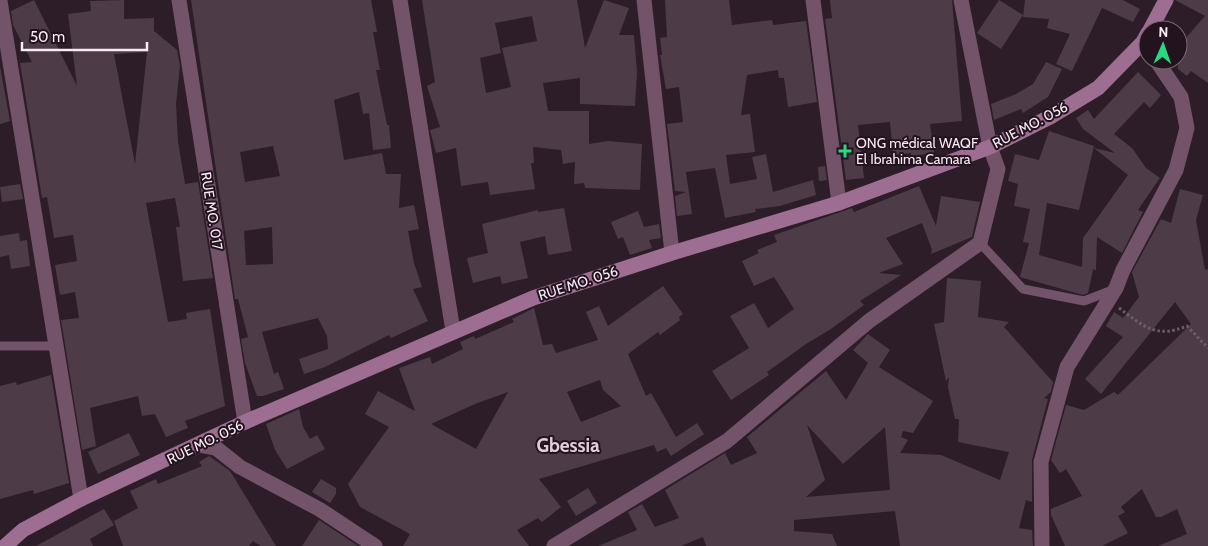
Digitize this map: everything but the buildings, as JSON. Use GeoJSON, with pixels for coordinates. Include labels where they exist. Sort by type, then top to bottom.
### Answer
{"type":"FeatureCollection","features":[{"type":"Feature","properties":{"kind":"street","name":"RUE MO. 017"},"geometry":{"type":"LineString","coordinates":[[179,0],[246,422]]}},
{"type":"Feature","properties":{"kind":"street"},"geometry":{"type":"LineString","coordinates":[[400,0],[454,331]]}},
{"type":"Feature","properties":{"kind":"street"},"geometry":{"type":"LineString","coordinates":[[644,0],[672,252]]}},
{"type":"Feature","properties":{"kind":"street"},"geometry":{"type":"LineString","coordinates":[[813,0],[839,203]]}},
{"type":"Feature","properties":{"kind":"street"},"geometry":{"type":"LineString","coordinates":[[554,546],[727,441],[868,321],[980,244],[998,169],[990,147],[960,0]]}},
{"type":"Feature","properties":{"kind":"street","name":"RUE MO. 056"},"geometry":{"type":"LineString","coordinates":[[1156,20],[1166,0]]}},
{"type":"Feature","properties":{"kind":"street"},"geometry":{"type":"LineString","coordinates":[[0,1],[81,500]]}},
{"type":"Feature","properties":{"kind":"street","name":"RUE MO. 056"},"geometry":{"type":"LineString","coordinates":[[5,546],[23,530],[81,500],[199,446],[246,422],[533,298],[672,252],[839,203],[990,147],[1050,117],[1098,88],[1138,47]]}},
{"type":"Feature","properties":{"kind":"street"},"geometry":{"type":"LineString","coordinates":[[1042,546],[1041,462],[1067,367],[1112,294],[1176,170],[1187,128],[1181,97],[1163,70]]}},
{"type":"Feature","properties":{"kind":"street"},"geometry":{"type":"LineString","coordinates":[[199,446],[216,448],[240,467],[319,509],[375,546]]}},
{"type":"Feature","properties":{"kind":"lane"},"geometry":{"type":"LineString","coordinates":[[980,244],[1022,289],[1084,301],[1112,294]]}},
{"type":"Feature","properties":{"kind":"lane"},"geometry":{"type":"LineString","coordinates":[[0,346],[56,346]]}},
{"type":"Feature","properties":{"kind":"path"},"geometry":{"type":"LineString","coordinates":[[1112,294],[1139,323],[1155,332],[1175,331],[1187,326],[1208,348]]}},
{"type":"Feature","properties":{"kind":"place","name":"ONG médical WAQF El Ibrahima Camara"},"geometry":{"type":"Point","coordinates":[845,151]}},
{"type":"Feature","properties":{"kind":"district","name":"Gbessia"},"geometry":{"type":"Point","coordinates":[568,445]}}]}
